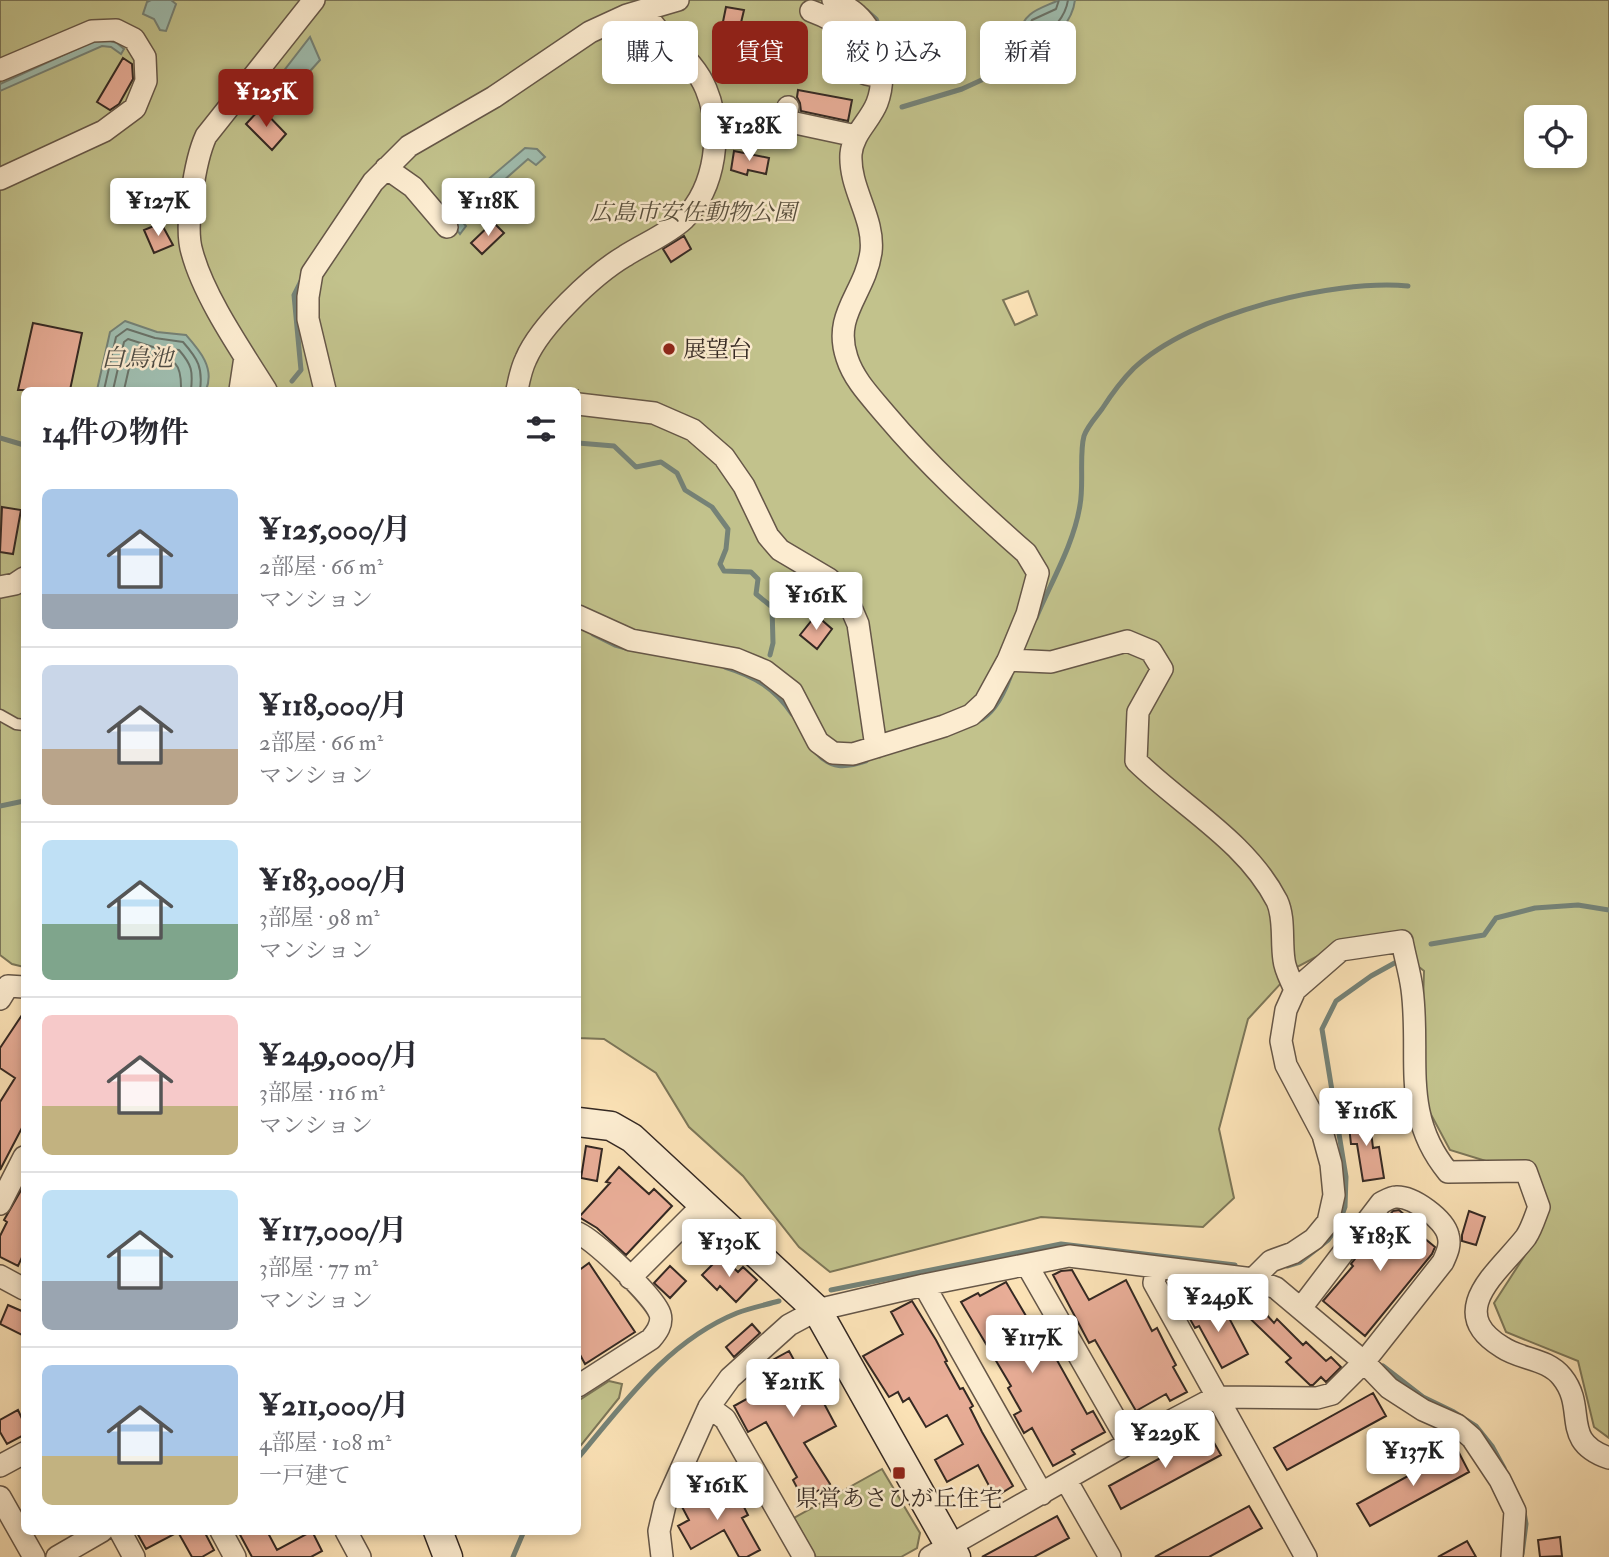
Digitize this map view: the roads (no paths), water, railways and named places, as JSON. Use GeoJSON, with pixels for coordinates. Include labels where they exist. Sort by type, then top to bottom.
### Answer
{"type":"FeatureCollection","features":[{"type":"Feature","properties":{"kind":"street"},"geometry":{"type":"LineString","coordinates":[[264,387],[227,329],[191,250],[191,209],[198,154],[206,136],[233,99],[314,0]]}},
{"type":"Feature","properties":{"kind":"street"},"geometry":{"type":"LineString","coordinates":[[324,387],[308,319],[312,273],[373,182],[409,146],[494,97],[590,32],[627,15],[678,0]]}},
{"type":"Feature","properties":{"kind":"street"},"geometry":{"type":"LineString","coordinates":[[833,0],[848,19]]}},
{"type":"Feature","properties":{"kind":"street"},"geometry":{"type":"LineString","coordinates":[[525,387],[526,359],[540,337],[567,305],[595,278],[624,256],[683,219],[703,192],[713,158],[716,122],[706,89],[689,60],[650,22],[644,10]]}},
{"type":"Feature","properties":{"kind":"street"},"geometry":{"type":"LineString","coordinates":[[581,617],[631,640],[737,659],[765,671],[792,692],[818,742],[833,753],[853,754],[971,715],[985,702],[1008,660],[1027,614],[1038,573],[1026,554],[915,450],[858,382],[847,360],[841,337],[846,313],[860,286],[871,253],[871,228],[861,208],[853,179],[851,154],[856,136],[877,103],[881,77],[879,55],[868,28],[848,19],[811,11]]}},
{"type":"Feature","properties":{"kind":"street"},"geometry":{"type":"LineString","coordinates":[[0,70],[92,31],[116,30],[134,38],[145,57],[146,81],[135,108],[104,131],[0,179]]}},
{"type":"Feature","properties":{"kind":"street"},"geometry":{"type":"LineString","coordinates":[[788,107],[786,121],[856,136]]}},
{"type":"Feature","properties":{"kind":"street"},"geometry":{"type":"LineString","coordinates":[[386,168],[413,187],[447,227]]}},
{"type":"Feature","properties":{"kind":"street"},"geometry":{"type":"LineString","coordinates":[[240,387],[245,357]]}},
{"type":"Feature","properties":{"kind":"street"},"geometry":{"type":"LineString","coordinates":[[581,404],[654,413],[693,430],[724,457],[744,486],[768,536],[780,550],[829,579],[849,603],[858,625],[876,747]]}},
{"type":"Feature","properties":{"kind":"street"},"geometry":{"type":"LineString","coordinates":[[0,587],[21,580]]}},
{"type":"Feature","properties":{"kind":"street"},"geometry":{"type":"LineString","coordinates":[[1008,660],[1051,662],[1127,641],[1151,651],[1162,669],[1138,712],[1136,761],[1156,781],[1217,830],[1261,875],[1278,904],[1284,962],[1295,990]]}},
{"type":"Feature","properties":{"kind":"street"},"geometry":{"type":"LineString","coordinates":[[1253,1279],[1271,1261],[1314,1240],[1328,1222],[1334,1195],[1331,1164],[1323,1135],[1286,1065],[1281,1041],[1286,1010],[1295,990],[1340,950],[1402,941],[1412,989],[1414,1091],[1424,1129],[1436,1158],[1448,1172],[1526,1171],[1539,1208],[1528,1234],[1483,1288],[1475,1307],[1479,1327],[1498,1345],[1518,1357],[1539,1360],[1561,1376],[1573,1396],[1577,1431],[1587,1449],[1609,1458]]}},
{"type":"Feature","properties":{"kind":"street"},"geometry":{"type":"LineString","coordinates":[[0,999],[8,986],[21,987]]}},
{"type":"Feature","properties":{"kind":"street"},"geometry":{"type":"LineString","coordinates":[[581,1122],[611,1126],[632,1138],[705,1203],[817,1310],[945,1553],[1129,1443],[1216,1397],[1317,1398],[1332,1394],[1364,1362],[1443,1262],[1449,1249],[1449,1237],[1445,1227],[1426,1209],[1410,1199],[1395,1197],[1381,1203],[1301,1308]]}},
{"type":"Feature","properties":{"kind":"street"},"geometry":{"type":"LineString","coordinates":[[0,1204],[21,1163]]}},
{"type":"Feature","properties":{"kind":"street"},"geometry":{"type":"LineString","coordinates":[[630,1278],[705,1203]]}},
{"type":"Feature","properties":{"kind":"street"},"geometry":{"type":"LineString","coordinates":[[581,1234],[630,1278],[655,1305],[661,1317],[659,1329],[651,1339],[581,1380]]}},
{"type":"Feature","properties":{"kind":"street"},"geometry":{"type":"LineString","coordinates":[[662,1557],[659,1531],[665,1505],[709,1407],[730,1378],[789,1325],[817,1310],[924,1284],[1069,1256],[1253,1279],[1276,1288],[1364,1362],[1389,1388],[1423,1410],[1457,1425],[1472,1438],[1500,1480],[1514,1511],[1513,1557]]}},
{"type":"Feature","properties":{"kind":"street"},"geometry":{"type":"LineString","coordinates":[[1027,1265],[1129,1443]]}},
{"type":"Feature","properties":{"kind":"street"},"geometry":{"type":"LineString","coordinates":[[1157,1267],[1154,1283],[1306,1557]]}},
{"type":"Feature","properties":{"kind":"street"},"geometry":{"type":"LineString","coordinates":[[0,1276],[21,1287]]}},
{"type":"Feature","properties":{"kind":"street"},"geometry":{"type":"LineString","coordinates":[[924,1284],[1042,1494]]}},
{"type":"Feature","properties":{"kind":"street"},"geometry":{"type":"LineString","coordinates":[[709,1407],[725,1419],[804,1557]]}},
{"type":"Feature","properties":{"kind":"street"},"geometry":{"type":"LineString","coordinates":[[0,1466],[21,1455]]}},
{"type":"Feature","properties":{"kind":"street"},"geometry":{"type":"LineString","coordinates":[[1066,1480],[1110,1557]]}},
{"type":"Feature","properties":{"kind":"street"},"geometry":{"type":"LineString","coordinates":[[0,1497],[21,1534]]}},
{"type":"Feature","properties":{"kind":"street"},"geometry":{"type":"LineString","coordinates":[[22,1535],[34,1557]]}},
{"type":"Feature","properties":{"kind":"street"},"geometry":{"type":"LineString","coordinates":[[57,1557],[95,1535]]}},
{"type":"Feature","properties":{"kind":"street"},"geometry":{"type":"LineString","coordinates":[[122,1535],[134,1557]]}},
{"type":"Feature","properties":{"kind":"street"},"geometry":{"type":"LineString","coordinates":[[223,1535],[236,1557]]}},
{"type":"Feature","properties":{"kind":"street"},"geometry":{"type":"LineString","coordinates":[[348,1535],[360,1557]]}},
{"type":"Feature","properties":{"kind":"street"},"geometry":{"type":"LineString","coordinates":[[439,1535],[447,1557]]}},
{"type":"Feature","properties":{"kind":"lane"},"geometry":{"type":"LineString","coordinates":[[0,715],[21,725]]}},
{"type":"Feature","properties":{"kind":"water"},"geometry":{"type":"Polygon","coordinates":[[[171,0],[176,4],[166,31],[160,30],[154,19],[143,14],[147,2],[171,0]]]}},
{"type":"Feature","properties":{"kind":"water"},"geometry":{"type":"Polygon","coordinates":[[[1059,0],[1075,0],[1068,21],[1024,21],[1039,9],[1059,0]]]}},
{"type":"Feature","properties":{"kind":"water"},"geometry":{"type":"Polygon","coordinates":[[[310,37],[320,60],[286,98],[272,86],[310,37]]]}},
{"type":"Feature","properties":{"kind":"water"},"geometry":{"type":"Polygon","coordinates":[[[107,40],[124,49],[121,54],[111,47],[102,46],[0,91],[0,84],[94,41],[107,40]]]}},
{"type":"Feature","properties":{"kind":"water"},"geometry":{"type":"Polygon","coordinates":[[[525,148],[537,149],[545,157],[536,165],[528,159],[460,219],[466,226],[460,234],[449,219],[451,211],[525,148]]]}},
{"type":"Feature","properties":{"kind":"water","name":"白鳥池"},"geometry":{"type":"Polygon","coordinates":[[[125,321],[157,332],[186,335],[205,360],[209,374],[207,387],[98,387],[110,332],[125,321]]]}},
{"type":"Feature","properties":{"kind":"waterway"},"geometry":{"type":"LineString","coordinates":[[867,11],[877,21]]}},
{"type":"Feature","properties":{"kind":"waterway"},"geometry":{"type":"LineString","coordinates":[[902,107],[980,81]]}},
{"type":"Feature","properties":{"kind":"waterway"},"geometry":{"type":"LineString","coordinates":[[292,381],[301,370],[294,295],[302,279]]}},
{"type":"Feature","properties":{"kind":"waterway"},"geometry":{"type":"LineString","coordinates":[[1036,618],[1077,520],[1084,436],[1113,393],[1134,368],[1190,331],[1264,304],[1341,288],[1408,286]]}},
{"type":"Feature","properties":{"kind":"waterway"},"geometry":{"type":"LineString","coordinates":[[0,438],[21,444]]}},
{"type":"Feature","properties":{"kind":"waterway"},"geometry":{"type":"LineString","coordinates":[[581,443],[614,446],[636,467],[661,462],[677,473],[685,490],[712,507],[728,529],[726,549],[720,564],[724,571],[751,572],[758,579],[756,594],[772,607],[773,643],[770,655]]}},
{"type":"Feature","properties":{"kind":"waterway"},"geometry":{"type":"LineString","coordinates":[[593,634],[626,648]]}},
{"type":"Feature","properties":{"kind":"waterway"},"geometry":{"type":"LineString","coordinates":[[725,667],[763,684],[792,714]]}},
{"type":"Feature","properties":{"kind":"waterway"},"geometry":{"type":"LineString","coordinates":[[978,721],[994,708],[1010,677]]}},
{"type":"Feature","properties":{"kind":"waterway"},"geometry":{"type":"LineString","coordinates":[[816,752],[833,764],[851,765],[866,761]]}},
{"type":"Feature","properties":{"kind":"waterway"},"geometry":{"type":"LineString","coordinates":[[0,806],[21,802]]}},
{"type":"Feature","properties":{"kind":"waterway"},"geometry":{"type":"LineString","coordinates":[[1431,944],[1484,935],[1496,918],[1535,908],[1578,905],[1609,910]]}},
{"type":"Feature","properties":{"kind":"waterway"},"geometry":{"type":"LineString","coordinates":[[1287,1266],[1300,1262],[1328,1240],[1338,1226],[1345,1207],[1346,1177],[1322,1029],[1336,1001],[1371,976],[1400,960]]}},
{"type":"Feature","properties":{"kind":"waterway"},"geometry":{"type":"LineString","coordinates":[[831,1290],[1061,1244],[1235,1265]]}},
{"type":"Feature","properties":{"kind":"waterway"},"geometry":{"type":"LineString","coordinates":[[581,1454],[630,1395],[668,1357],[712,1325],[737,1313],[779,1301]]}},
{"type":"Feature","properties":{"kind":"waterway"},"geometry":{"type":"LineString","coordinates":[[1383,1366],[1423,1397],[1476,1426],[1492,1446],[1504,1468]]}},
{"type":"Feature","properties":{"kind":"waterway"},"geometry":{"type":"LineString","coordinates":[[1522,1554],[1526,1524],[1524,1512]]}},
{"type":"Feature","properties":{"kind":"waterway"},"geometry":{"type":"LineString","coordinates":[[513,1557],[522,1535]]}},
{"type":"Feature","properties":{"kind":"place","name":"展望台"},"geometry":{"type":"Point","coordinates":[669,349]}},
{"type":"Feature","properties":{"kind":"place","name":"県営あさひが丘住宅"},"geometry":{"type":"Point","coordinates":[899,1473]}},
{"type":"Feature","properties":{"kind":"park label","name":"広島市安佐動物公園"},"geometry":{"type":"Point","coordinates":[693,212]}}]}
